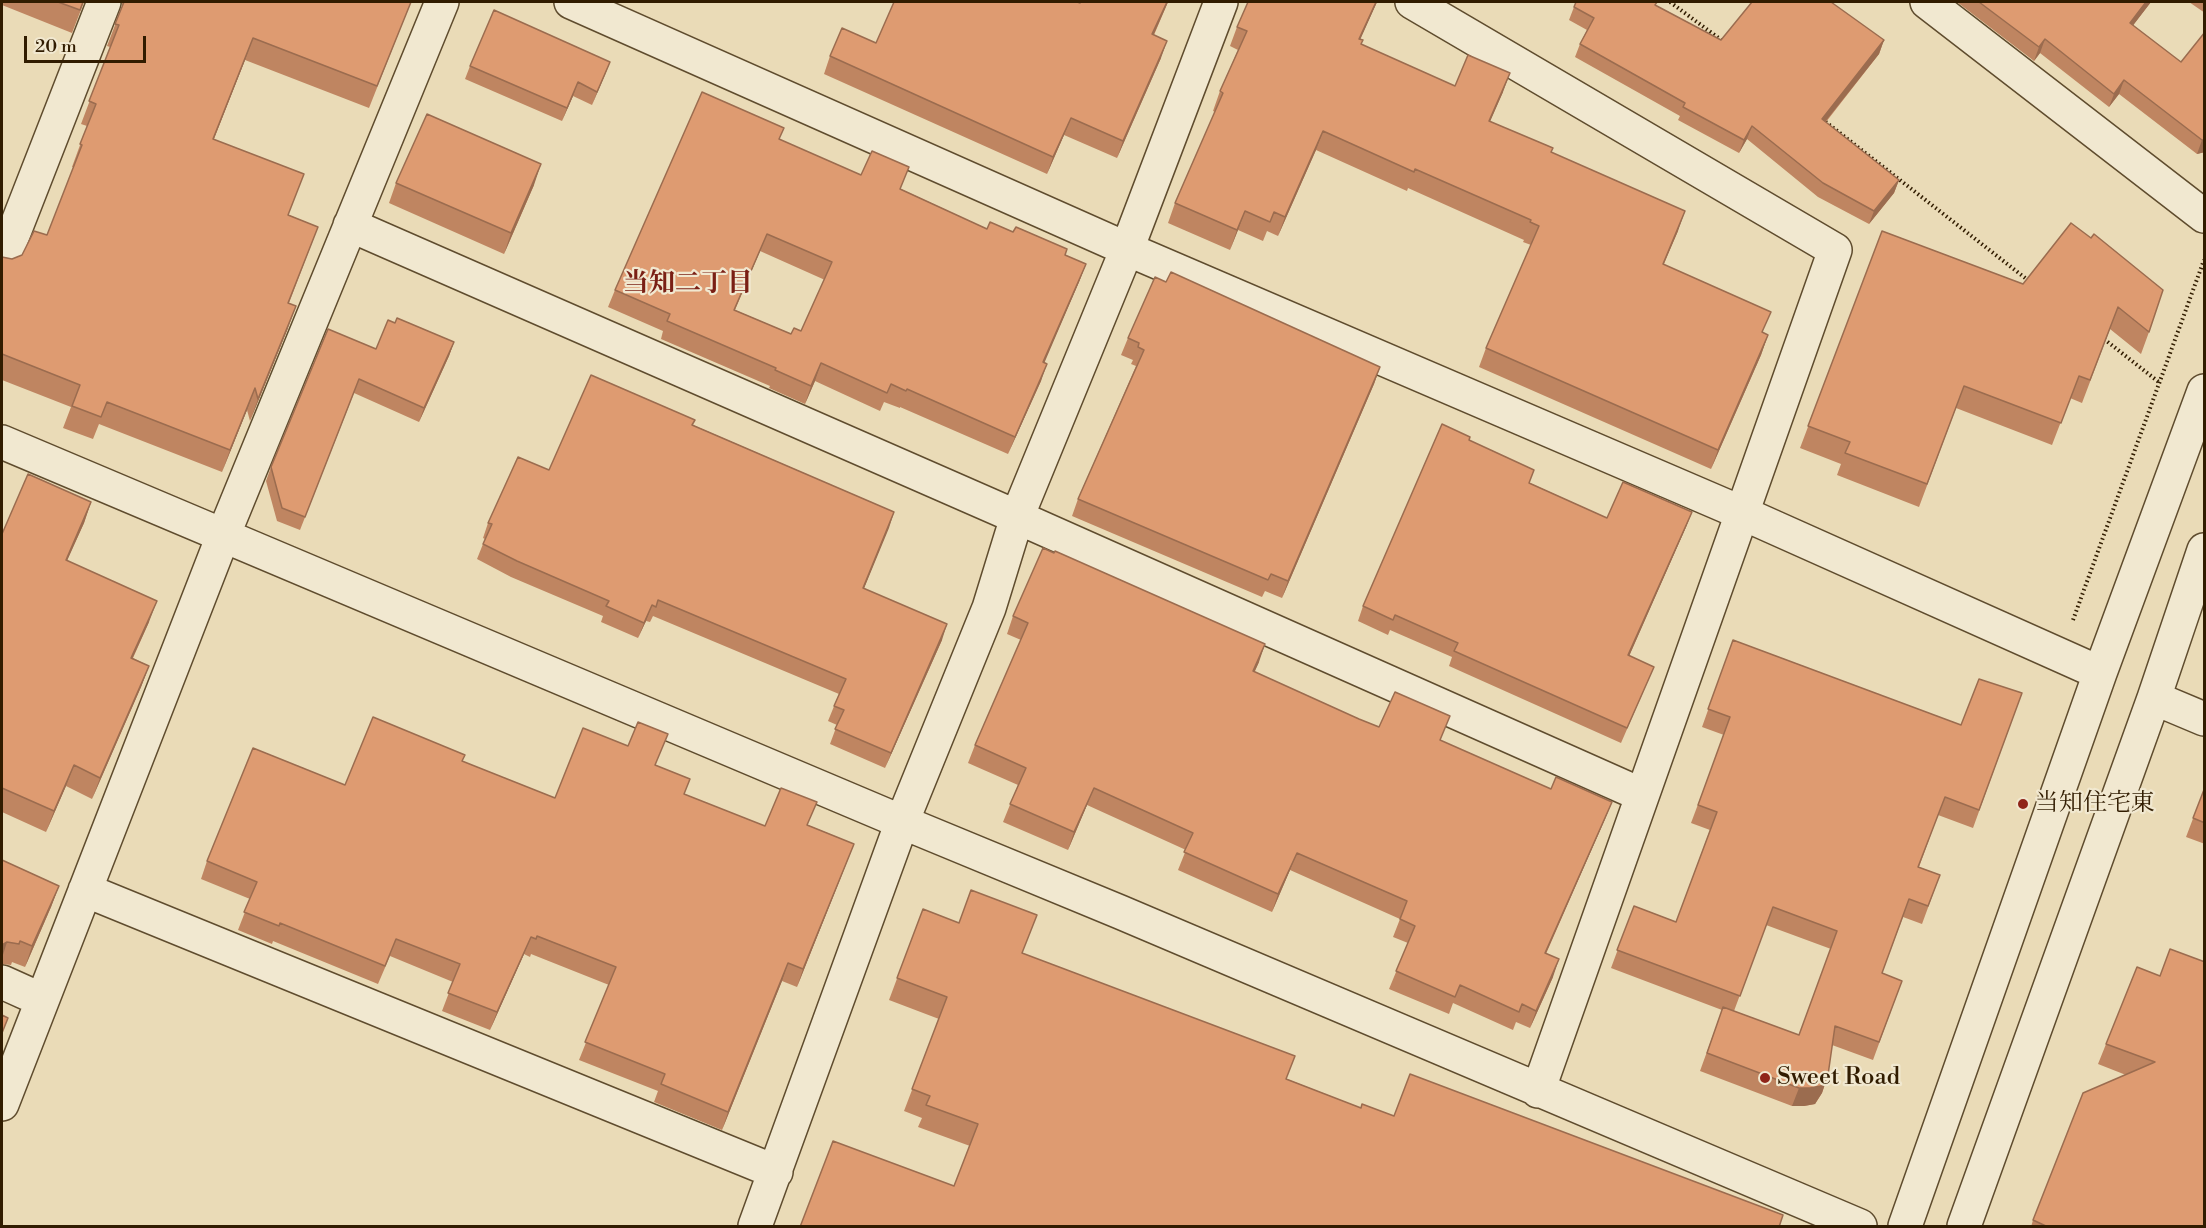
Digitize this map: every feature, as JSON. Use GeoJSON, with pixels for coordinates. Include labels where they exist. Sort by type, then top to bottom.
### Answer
{"type":"FeatureCollection","features":[{"type":"Feature","properties":{"kind":"street"},"geometry":{"type":"LineString","coordinates":[[2,263],[104,2]]}},
{"type":"Feature","properties":{"kind":"street"},"geometry":{"type":"LineString","coordinates":[[2,1104],[223,536],[442,2]]}},
{"type":"Feature","properties":{"kind":"street"},"geometry":{"type":"LineString","coordinates":[[571,2],[1127,249],[1742,513],[2100,673]]}},
{"type":"Feature","properties":{"kind":"street"},"geometry":{"type":"LineString","coordinates":[[756,1227],[902,822],[989,608],[1017,517],[1127,249],[1221,2]]}},
{"type":"Feature","properties":{"kind":"street"},"geometry":{"type":"LineString","coordinates":[[1412,2],[1835,250],[1538,1091]]}},
{"type":"Feature","properties":{"kind":"street"},"geometry":{"type":"LineString","coordinates":[[1939,5],[2205,216]]}},
{"type":"Feature","properties":{"kind":"street"},"geometry":{"type":"LineString","coordinates":[[350,225],[1017,517],[1642,795]]}},
{"type":"Feature","properties":{"kind":"street"},"geometry":{"type":"LineString","coordinates":[[1905,1227],[2100,673],[2205,391]]}},
{"type":"Feature","properties":{"kind":"street"},"geometry":{"type":"LineString","coordinates":[[2,442],[1120,912],[1860,1227]]}},
{"type":"Feature","properties":{"kind":"street"},"geometry":{"type":"LineString","coordinates":[[1964,1227],[2205,550]]}},
{"type":"Feature","properties":{"kind":"street"},"geometry":{"type":"LineString","coordinates":[[2154,698],[2205,719]]}},
{"type":"Feature","properties":{"kind":"street"},"geometry":{"type":"LineString","coordinates":[[85,890],[776,1172]]}},
{"type":"Feature","properties":{"kind":"street"},"geometry":{"type":"LineString","coordinates":[[2,982],[42,1000]]}},
{"type":"Feature","properties":{"kind":"path"},"geometry":{"type":"LineString","coordinates":[[1670,2],[1727,44]]}},
{"type":"Feature","properties":{"kind":"path"},"geometry":{"type":"LineString","coordinates":[[1821,117],[2037,287]]}},
{"type":"Feature","properties":{"kind":"path"},"geometry":{"type":"LineString","coordinates":[[2060,656],[2205,260]]}},
{"type":"Feature","properties":{"kind":"path"},"geometry":{"type":"LineString","coordinates":[[2103,339],[2160,383]]}},
{"type":"Feature","properties":{"kind":"building"},"geometry":{"type":"Polygon","coordinates":[[[58,2],[83,2],[80,10],[58,2]]]}},
{"type":"Feature","properties":{"kind":"building"},"geometry":{"type":"Polygon","coordinates":[[[124,2],[411,2],[377,86],[253,38],[213,139],[304,174],[288,215],[318,227],[288,303],[296,306],[258,399],[255,388],[230,450],[107,402],[101,417],[72,406],[80,385],[2,354],[2,257],[12,259],[22,255],[34,231],[47,235],[96,104],[89,101],[119,25],[115,24],[124,2]]]}},
{"type":"Feature","properties":{"kind":"building"},"geometry":{"type":"Polygon","coordinates":[[[894,2],[1167,2],[1152,34],[1167,41],[1123,141],[1071,118],[1053,157],[830,56],[842,28],[876,43],[894,2]]]}},
{"type":"Feature","properties":{"kind":"building"},"geometry":{"type":"Polygon","coordinates":[[[1248,2],[1376,2],[1359,39],[1363,40],[1361,44],[1455,86],[1468,55],[1510,73],[1489,121],[1553,148],[1551,152],[1685,211],[1663,264],[1771,312],[1762,332],[1768,335],[1718,450],[1486,348],[1539,226],[1530,222],[1531,220],[1415,169],[1414,172],[1323,131],[1285,217],[1274,212],[1270,222],[1245,211],[1237,230],[1175,203],[1223,93],[1220,91],[1247,31],[1237,27],[1248,2]]]}},
{"type":"Feature","properties":{"kind":"building"},"geometry":{"type":"Polygon","coordinates":[[[1576,2],[1657,2],[1655,5],[1721,40],[1752,2],[1831,2],[1884,40],[1822,119],[1899,180],[1874,211],[1823,183],[1752,126],[1744,140],[1683,107],[1685,103],[1580,44],[1594,18],[1574,7],[1576,2]]]}},
{"type":"Feature","properties":{"kind":"building"},"geometry":{"type":"Polygon","coordinates":[[[1979,2],[2146,2],[2130,23],[2181,62],[2205,32],[2205,140],[2124,80],[2114,94],[2045,39],[2039,47],[1979,2]]]}},
{"type":"Feature","properties":{"kind":"building"},"geometry":{"type":"Polygon","coordinates":[[[494,10],[610,62],[597,92],[578,82],[567,108],[470,66],[494,10]]]}},
{"type":"Feature","properties":{"kind":"building"},"geometry":{"type":"Polygon","coordinates":[[[702,92],[784,128],[779,139],[861,175],[872,151],[909,167],[900,189],[987,229],[990,222],[1013,232],[1016,227],[1067,249],[1065,255],[1086,264],[1043,362],[1047,364],[1015,437],[907,389],[906,391],[891,384],[887,393],[821,363],[811,386],[775,370],[776,368],[667,321],[670,314],[615,290],[702,92]],[[767,234],[734,310],[791,334],[794,328],[801,331],[832,262],[767,234]]]}},
{"type":"Feature","properties":{"kind":"building"},"geometry":{"type":"Polygon","coordinates":[[[427,114],[541,164],[511,233],[396,183],[427,114]]]}},
{"type":"Feature","properties":{"kind":"building"},"geometry":{"type":"Polygon","coordinates":[[[2071,223],[2091,238],[2094,234],[2163,290],[2149,332],[2118,307],[2090,380],[2079,376],[2061,423],[1964,386],[1927,484],[1845,453],[1850,442],[1808,426],[1882,231],[2023,284],[2071,223]]]}},
{"type":"Feature","properties":{"kind":"building"},"geometry":{"type":"Polygon","coordinates":[[[1171,272],[1380,367],[1288,581],[1271,574],[1268,580],[1078,499],[1144,350],[1138,347],[1139,343],[1128,338],[1155,277],[1166,282],[1171,272]]]}},
{"type":"Feature","properties":{"kind":"building"},"geometry":{"type":"Polygon","coordinates":[[[397,318],[454,342],[424,408],[359,379],[305,517],[282,508],[271,467],[328,329],[376,349],[388,320],[395,323],[397,318]]]}},
{"type":"Feature","properties":{"kind":"building"},"geometry":{"type":"Polygon","coordinates":[[[591,375],[695,420],[692,425],[894,512],[863,588],[947,624],[891,753],[835,729],[844,710],[834,706],[846,679],[658,600],[656,607],[652,605],[644,623],[606,606],[609,601],[483,544],[492,524],[488,523],[518,457],[549,470],[591,375]]]}},
{"type":"Feature","properties":{"kind":"building"},"geometry":{"type":"Polygon","coordinates":[[[1442,424],[1470,437],[1469,440],[1534,470],[1529,483],[1607,518],[1623,482],[1692,512],[1628,655],[1654,667],[1627,728],[1454,651],[1458,643],[1395,615],[1393,620],[1363,606],[1442,424]]]}},
{"type":"Feature","properties":{"kind":"building"},"geometry":{"type":"Polygon","coordinates":[[[28,474],[91,502],[66,560],[157,601],[131,658],[149,666],[100,778],[74,765],[54,811],[2,788],[2,534],[28,474]]]}},
{"type":"Feature","properties":{"kind":"building"},"geometry":{"type":"Polygon","coordinates":[[[1043,548],[1054,553],[1055,551],[1265,644],[1253,671],[1359,719],[1379,727],[1395,692],[1450,716],[1440,740],[1551,789],[1556,777],[1612,802],[1545,953],[1559,959],[1536,1011],[1522,1004],[1519,1012],[1460,985],[1455,997],[1396,971],[1415,926],[1400,919],[1407,901],[1297,853],[1278,894],[1184,852],[1193,833],[1094,788],[1074,832],[1010,804],[1026,768],[975,745],[1028,623],[1013,616],[1043,548]]]}},
{"type":"Feature","properties":{"kind":"building"},"geometry":{"type":"Polygon","coordinates":[[[1733,640],[1961,725],[1979,679],[2022,693],[1979,810],[1945,797],[1918,867],[1940,875],[1928,906],[1909,899],[1882,973],[1902,981],[1879,1042],[1835,1026],[1828,1075],[1821,1086],[1799,1088],[1707,1053],[1723,1007],[1799,1035],[1837,931],[1773,907],[1740,996],[1617,950],[1634,906],[1676,922],[1717,812],[1698,805],[1730,717],[1708,709],[1733,640]]]}},
{"type":"Feature","properties":{"kind":"building"},"geometry":{"type":"Polygon","coordinates":[[[373,717],[465,755],[462,761],[555,798],[583,728],[628,746],[638,722],[668,734],[655,765],[690,779],[684,794],[765,826],[781,788],[817,802],[807,825],[854,844],[803,969],[788,963],[728,1112],[661,1084],[665,1074],[585,1042],[616,967],[537,936],[536,939],[531,937],[497,1012],[448,993],[460,964],[396,939],[385,966],[280,923],[279,926],[244,912],[257,882],[207,861],[253,748],[345,785],[373,717]]]}},
{"type":"Feature","properties":{"kind":"building"},"geometry":{"type":"Polygon","coordinates":[[[2205,787],[2205,823],[2193,818],[2205,787]]]}},
{"type":"Feature","properties":{"kind":"building"},"geometry":{"type":"Polygon","coordinates":[[[2,860],[59,886],[32,946],[20,941],[19,944],[7,942],[2,945],[2,860]]]}},
{"type":"Feature","properties":{"kind":"building"},"geometry":{"type":"Polygon","coordinates":[[[971,890],[1037,915],[1022,953],[1295,1056],[1286,1079],[1361,1108],[1362,1104],[1394,1116],[1410,1074],[1783,1215],[1779,1227],[800,1227],[833,1141],[954,1186],[978,1124],[926,1105],[930,1096],[912,1089],[947,997],[897,978],[923,909],[959,923],[971,890]]]}},
{"type":"Feature","properties":{"kind":"building"},"geometry":{"type":"Polygon","coordinates":[[[2170,949],[2205,962],[2205,1227],[2048,1227],[2033,1220],[2083,1093],[2155,1062],[2106,1044],[2137,967],[2160,976],[2170,949]]]}},
{"type":"Feature","properties":{"kind":"building"},"geometry":{"type":"Polygon","coordinates":[[[2,1015],[8,1018],[2,1033],[2,1015]]]}},
{"type":"Feature","properties":{"kind":"place","name":"当知住宅東"},"geometry":{"type":"Point","coordinates":[2023,804]}},
{"type":"Feature","properties":{"kind":"place","name":"Sweet Road"},"geometry":{"type":"Point","coordinates":[1765,1078]}},
{"type":"Feature","properties":{"kind":"district","name":"当知二丁目"},"geometry":{"type":"Point","coordinates":[688,285]}}]}
